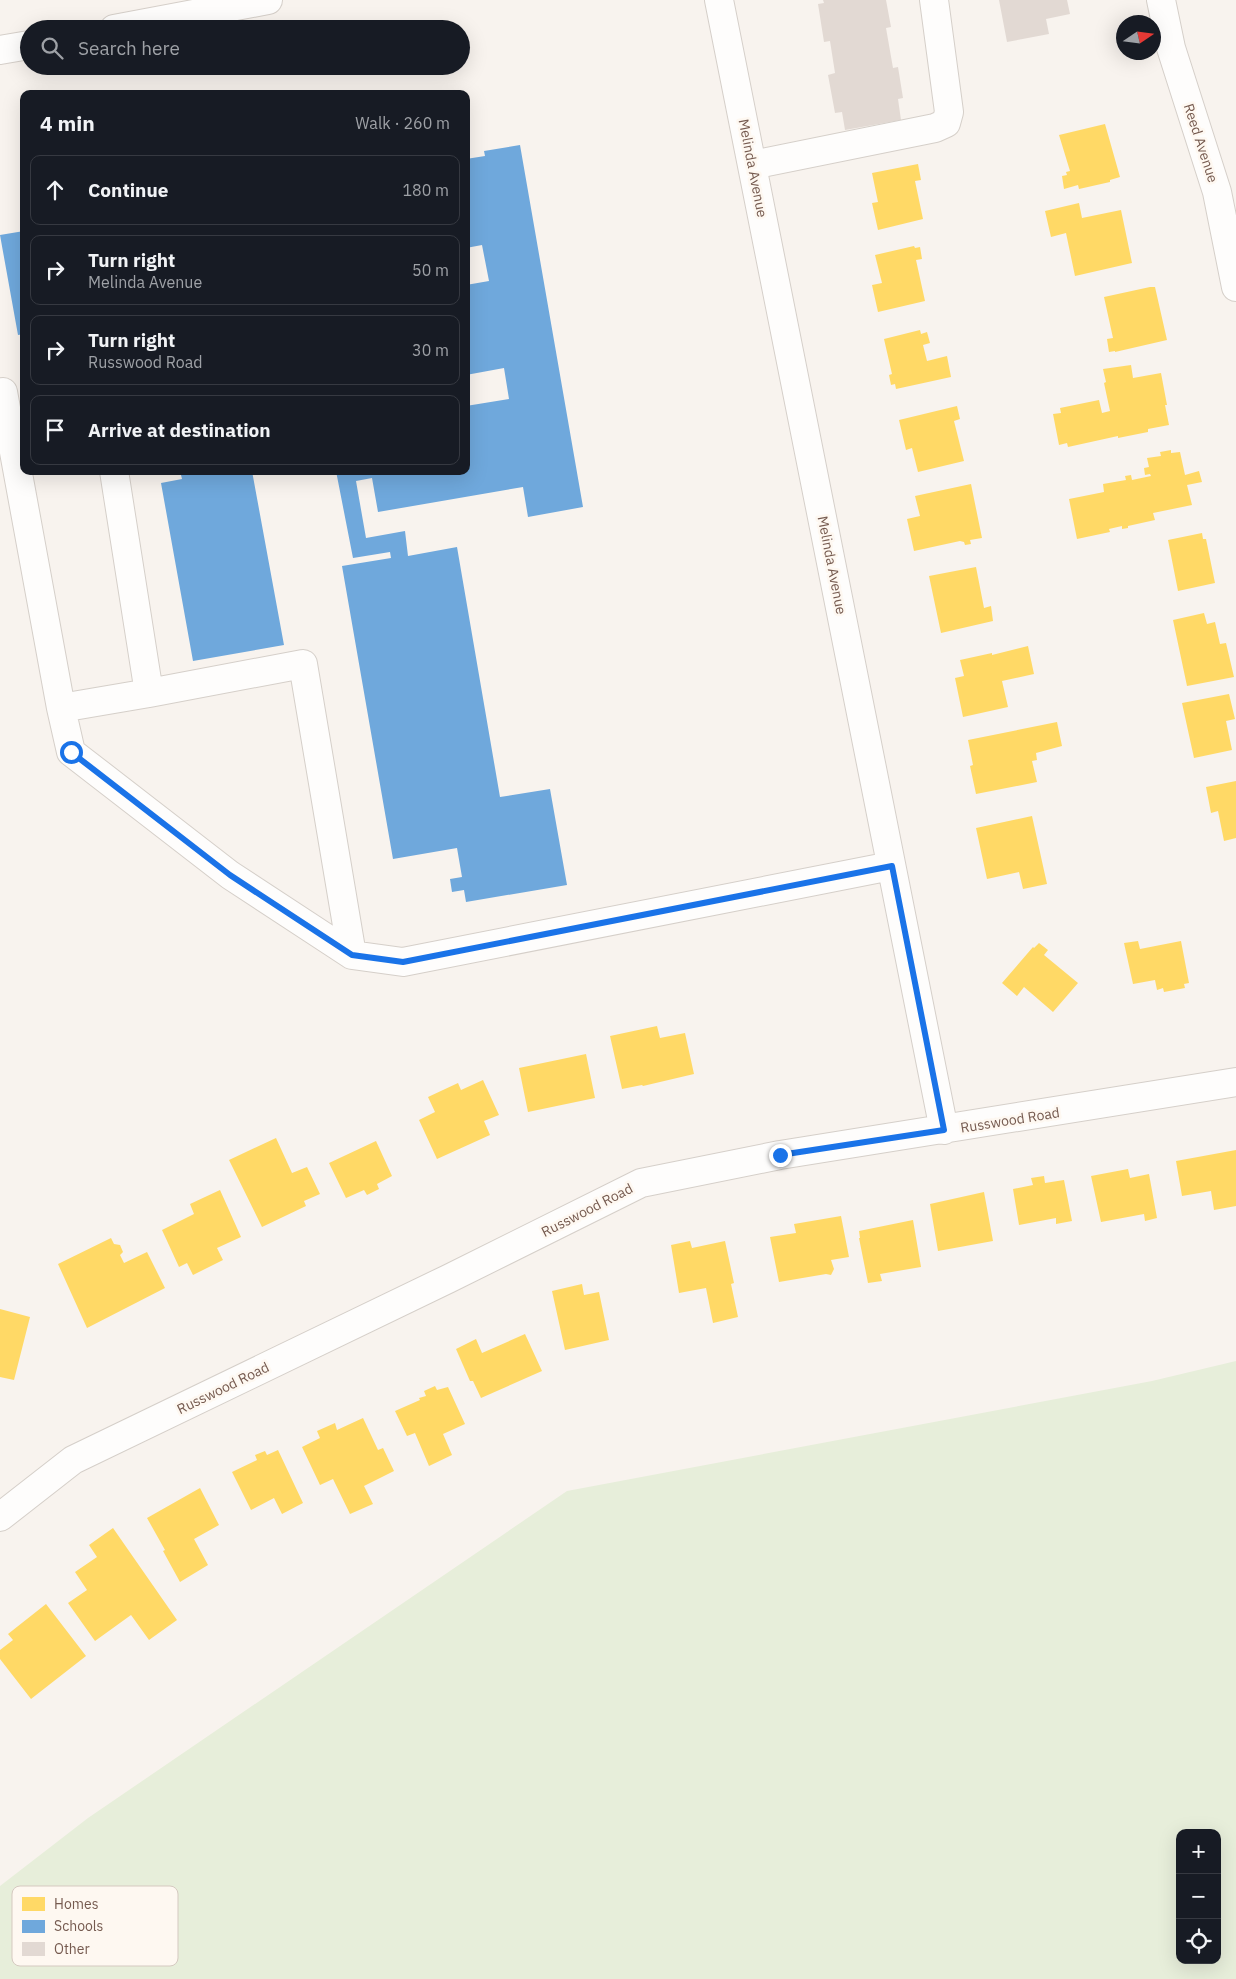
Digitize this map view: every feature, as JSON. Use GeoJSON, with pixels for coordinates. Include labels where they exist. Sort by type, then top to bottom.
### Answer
{"type":"FeatureCollection","features":[{"type":"Feature","properties":{"kind":"street"},"geometry":{"type":"LineString","coordinates":[[162,20],[268,0]]}},
{"type":"Feature","properties":{"kind":"street","name":"Melinda Avenue"},"geometry":{"type":"LineString","coordinates":[[720,0],[944,1130]]}},
{"type":"Feature","properties":{"kind":"street"},"geometry":{"type":"LineString","coordinates":[[752,165],[935,128],[946,123],[949,112],[934,0]]}},
{"type":"Feature","properties":{"kind":"street","name":"Reed Avenue"},"geometry":{"type":"LineString","coordinates":[[1161,0],[1171,48],[1217,192],[1236,286]]}},
{"type":"Feature","properties":{"kind":"street"},"geometry":{"type":"LineString","coordinates":[[0,50],[20,47]]}},
{"type":"Feature","properties":{"kind":"street"},"geometry":{"type":"LineString","coordinates":[[9,392],[20,459]]}},
{"type":"Feature","properties":{"kind":"street"},"geometry":{"type":"LineString","coordinates":[[23,475],[61,708],[71,752],[230,875],[352,955],[403,962],[892,866]]}},
{"type":"Feature","properties":{"kind":"street"},"geometry":{"type":"LineString","coordinates":[[115,475],[149,693]]}},
{"type":"Feature","properties":{"kind":"street"},"geometry":{"type":"LineString","coordinates":[[61,708],[303,664],[352,955]]}},
{"type":"Feature","properties":{"kind":"street","name":"Russwood Road"},"geometry":{"type":"LineString","coordinates":[[0,1517],[73,1460],[448,1279],[641,1183],[780,1155],[1236,1082]]}},
{"type":"Feature","properties":{"kind":"green space"},"geometry":{"type":"Polygon","coordinates":[[[1236,1361],[1236,1979],[0,1979],[0,1886],[88,1818],[567,1491],[1152,1381],[1236,1361]]]}},
{"type":"Feature","properties":{"kind":"building: Homes"},"geometry":{"type":"Polygon","coordinates":[[[1105,124],[1120,177],[1110,180],[1110,182],[1079,189],[1078,185],[1064,189],[1062,176],[1067,175],[1066,172],[1070,171],[1059,135],[1105,124]]]}},
{"type":"Feature","properties":{"kind":"building: Homes"},"geometry":{"type":"Polygon","coordinates":[[[918,164],[921,180],[915,181],[923,219],[878,230],[872,203],[878,202],[872,173],[918,164]]]}},
{"type":"Feature","properties":{"kind":"building: Homes"},"geometry":{"type":"Polygon","coordinates":[[[1079,203],[1082,218],[1121,210],[1132,263],[1075,276],[1066,233],[1051,237],[1045,211],[1079,203]]]}},
{"type":"Feature","properties":{"kind":"building: Homes"},"geometry":{"type":"Polygon","coordinates":[[[914,246],[915,248],[920,247],[922,259],[916,260],[925,301],[878,312],[872,285],[882,283],[875,255],[914,246]]]}},
{"type":"Feature","properties":{"kind":"building: Homes"},"geometry":{"type":"Polygon","coordinates":[[[1155,287],[1167,340],[1109,352],[1107,339],[1113,338],[1104,297],[1155,287]]]}},
{"type":"Feature","properties":{"kind":"building: Homes"},"geometry":{"type":"Polygon","coordinates":[[[920,330],[921,334],[927,332],[930,343],[923,345],[927,361],[947,356],[951,377],[896,389],[895,384],[891,385],[889,375],[892,374],[884,339],[920,330]]]}},
{"type":"Feature","properties":{"kind":"building: Homes"},"geometry":{"type":"Polygon","coordinates":[[[1131,365],[1133,378],[1161,373],[1169,425],[1148,429],[1148,432],[1118,438],[1118,436],[1068,447],[1067,443],[1059,445],[1053,414],[1061,413],[1060,408],[1099,400],[1102,413],[1110,411],[1103,369],[1131,365]]]}},
{"type":"Feature","properties":{"kind":"building: Homes"},"geometry":{"type":"Polygon","coordinates":[[[957,406],[960,419],[954,421],[964,461],[918,472],[912,448],[906,450],[899,420],[957,406]]]}},
{"type":"Feature","properties":{"kind":"building: Homes"},"geometry":{"type":"Polygon","coordinates":[[[1171,450],[1171,453],[1180,452],[1185,475],[1199,471],[1202,482],[1187,485],[1192,505],[1153,513],[1155,520],[1128,526],[1128,528],[1122,529],[1122,526],[1109,529],[1110,532],[1077,539],[1069,499],[1104,492],[1103,484],[1126,480],[1125,476],[1131,475],[1132,480],[1151,476],[1150,474],[1145,475],[1144,468],[1149,467],[1147,458],[1161,456],[1160,452],[1171,450]]]}},
{"type":"Feature","properties":{"kind":"building: Homes"},"geometry":{"type":"Polygon","coordinates":[[[971,484],[982,538],[970,540],[971,544],[965,545],[964,542],[960,541],[914,551],[907,519],[920,516],[915,496],[971,484]]]}},
{"type":"Feature","properties":{"kind":"building: Homes"},"geometry":{"type":"Polygon","coordinates":[[[1202,533],[1203,539],[1206,539],[1215,583],[1178,591],[1168,540],[1202,533]]]}},
{"type":"Feature","properties":{"kind":"building: Homes"},"geometry":{"type":"Polygon","coordinates":[[[976,567],[984,608],[991,606],[993,621],[941,633],[929,576],[976,567]]]}},
{"type":"Feature","properties":{"kind":"building: Homes"},"geometry":{"type":"Polygon","coordinates":[[[1204,613],[1207,624],[1215,622],[1220,644],[1226,643],[1234,677],[1187,686],[1173,620],[1204,613]]]}},
{"type":"Feature","properties":{"kind":"building: Homes"},"geometry":{"type":"Polygon","coordinates":[[[1028,646],[1034,674],[1002,681],[1008,707],[963,717],[955,678],[964,676],[960,660],[992,653],[992,655],[1028,646]]]}},
{"type":"Feature","properties":{"kind":"building: Homes"},"geometry":{"type":"Polygon","coordinates":[[[1229,694],[1235,719],[1226,721],[1232,750],[1194,758],[1182,703],[1229,694]]]}},
{"type":"Feature","properties":{"kind":"building: Homes"},"geometry":{"type":"Polygon","coordinates":[[[1057,722],[1062,746],[1036,753],[1037,760],[1032,761],[1037,782],[976,794],[970,766],[973,765],[968,740],[1057,722]]]}},
{"type":"Feature","properties":{"kind":"building: Homes"},"geometry":{"type":"Polygon","coordinates":[[[1236,781],[1236,838],[1224,841],[1218,811],[1211,813],[1206,787],[1236,781]]]}},
{"type":"Feature","properties":{"kind":"building: Homes"},"geometry":{"type":"Polygon","coordinates":[[[1032,816],[1047,884],[1023,889],[1019,872],[987,879],[976,828],[1032,816]]]}},
{"type":"Feature","properties":{"kind":"building: Homes"},"geometry":{"type":"Polygon","coordinates":[[[1138,941],[1140,949],[1181,941],[1189,983],[1184,984],[1185,988],[1164,992],[1163,988],[1157,990],[1155,980],[1133,984],[1124,943],[1138,941]]]}},
{"type":"Feature","properties":{"kind":"building: Homes"},"geometry":{"type":"Polygon","coordinates":[[[1039,943],[1048,950],[1044,955],[1078,983],[1053,1012],[1024,987],[1017,996],[1002,983],[1033,947],[1039,943]]]}},
{"type":"Feature","properties":{"kind":"building: Homes"},"geometry":{"type":"Polygon","coordinates":[[[657,1026],[660,1038],[685,1033],[694,1074],[622,1089],[610,1036],[657,1026]]]}},
{"type":"Feature","properties":{"kind":"building: Homes"},"geometry":{"type":"Polygon","coordinates":[[[586,1054],[595,1098],[528,1112],[519,1068],[586,1054]]]}},
{"type":"Feature","properties":{"kind":"building: Homes"},"geometry":{"type":"Polygon","coordinates":[[[483,1080],[499,1115],[484,1121],[490,1135],[437,1159],[419,1120],[435,1112],[428,1097],[458,1083],[461,1090],[483,1080]]]}},
{"type":"Feature","properties":{"kind":"building: Homes"},"geometry":{"type":"Polygon","coordinates":[[[276,1138],[292,1173],[307,1167],[320,1194],[304,1201],[306,1206],[262,1227],[229,1160],[276,1138]]]}},
{"type":"Feature","properties":{"kind":"building: Homes"},"geometry":{"type":"Polygon","coordinates":[[[376,1141],[392,1176],[377,1184],[379,1189],[367,1195],[364,1190],[346,1198],[329,1163],[376,1141]]]}},
{"type":"Feature","properties":{"kind":"building: Homes"},"geometry":{"type":"Polygon","coordinates":[[[1236,1150],[1236,1206],[1214,1210],[1211,1191],[1182,1196],[1176,1161],[1236,1150]]]}},
{"type":"Feature","properties":{"kind":"building: Homes"},"geometry":{"type":"Polygon","coordinates":[[[1128,1169],[1130,1178],[1149,1174],[1157,1218],[1145,1221],[1144,1214],[1101,1222],[1091,1176],[1128,1169]]]}},
{"type":"Feature","properties":{"kind":"building: Homes"},"geometry":{"type":"Polygon","coordinates":[[[1044,1176],[1045,1183],[1064,1180],[1072,1221],[1056,1224],[1056,1218],[1019,1225],[1013,1189],[1033,1185],[1031,1178],[1044,1176]]]}},
{"type":"Feature","properties":{"kind":"building: Homes"},"geometry":{"type":"Polygon","coordinates":[[[220,1190],[241,1237],[217,1248],[223,1260],[193,1275],[187,1263],[179,1267],[162,1230],[194,1214],[190,1204],[220,1190]]]}},
{"type":"Feature","properties":{"kind":"building: Homes"},"geometry":{"type":"Polygon","coordinates":[[[984,1192],[993,1241],[938,1251],[930,1204],[984,1192]]]}},
{"type":"Feature","properties":{"kind":"building: Homes"},"geometry":{"type":"Polygon","coordinates":[[[841,1216],[849,1257],[831,1260],[834,1269],[831,1275],[826,1274],[779,1282],[770,1237],[796,1233],[794,1224],[841,1216]]]}},
{"type":"Feature","properties":{"kind":"building: Homes"},"geometry":{"type":"Polygon","coordinates":[[[913,1220],[921,1267],[880,1274],[882,1281],[868,1283],[859,1231],[913,1220]]]}},
{"type":"Feature","properties":{"kind":"building: Homes"},"geometry":{"type":"Polygon","coordinates":[[[111,1238],[114,1244],[120,1245],[123,1252],[120,1255],[124,1263],[147,1252],[165,1288],[87,1328],[58,1264],[111,1238]]]}},
{"type":"Feature","properties":{"kind":"building: Homes"},"geometry":{"type":"Polygon","coordinates":[[[690,1241],[692,1248],[725,1241],[734,1283],[731,1284],[738,1317],[713,1323],[706,1288],[679,1293],[671,1245],[690,1241]]]}},
{"type":"Feature","properties":{"kind":"building: Homes"},"geometry":{"type":"Polygon","coordinates":[[[582,1284],[584,1295],[599,1292],[609,1340],[565,1350],[552,1291],[582,1284]]]}},
{"type":"Feature","properties":{"kind":"building: Homes"},"geometry":{"type":"Polygon","coordinates":[[[0,1309],[30,1317],[14,1380],[0,1377],[0,1309]]]}},
{"type":"Feature","properties":{"kind":"building: Homes"},"geometry":{"type":"Polygon","coordinates":[[[525,1334],[542,1371],[481,1398],[473,1381],[470,1381],[456,1349],[476,1339],[482,1353],[525,1334]]]}},
{"type":"Feature","properties":{"kind":"building: Homes"},"geometry":{"type":"Polygon","coordinates":[[[435,1386],[437,1390],[448,1387],[465,1424],[443,1434],[452,1455],[429,1466],[415,1433],[407,1436],[395,1411],[420,1400],[419,1398],[426,1396],[424,1391],[435,1386]]]}},
{"type":"Feature","properties":{"kind":"building: Homes"},"geometry":{"type":"Polygon","coordinates":[[[363,1418],[378,1450],[383,1448],[394,1471],[364,1486],[373,1504],[350,1514],[333,1479],[320,1485],[302,1447],[320,1438],[317,1431],[335,1423],[337,1430],[363,1418]]]}},
{"type":"Feature","properties":{"kind":"building: Homes"},"geometry":{"type":"Polygon","coordinates":[[[278,1450],[303,1503],[282,1514],[274,1498],[251,1510],[232,1472],[257,1460],[255,1455],[265,1451],[267,1455],[278,1450]]]}},
{"type":"Feature","properties":{"kind":"building: Homes"},"geometry":{"type":"Polygon","coordinates":[[[200,1488],[219,1525],[194,1539],[208,1565],[180,1582],[147,1518],[200,1488]]]}},
{"type":"Feature","properties":{"kind":"building: Homes"},"geometry":{"type":"Polygon","coordinates":[[[113,1528],[177,1620],[149,1640],[131,1615],[95,1641],[68,1603],[87,1590],[75,1572],[97,1557],[89,1545],[113,1528]]]}},
{"type":"Feature","properties":{"kind":"building: Homes"},"geometry":{"type":"Polygon","coordinates":[[[46,1604],[86,1656],[31,1699],[0,1659],[0,1650],[13,1640],[8,1634],[46,1604]]]}},
{"type":"Feature","properties":{"kind":"building: Schools"},"geometry":{"type":"Polygon","coordinates":[[[520,145],[583,507],[528,517],[523,487],[378,512],[372,478],[356,481],[366,538],[405,531],[408,556],[457,547],[500,797],[550,789],[567,885],[466,902],[464,890],[452,892],[450,879],[462,877],[457,848],[393,859],[342,566],[391,558],[390,552],[353,558],[337,475],[470,475],[470,405],[509,399],[504,368],[470,374],[470,284],[489,281],[482,245],[470,247],[470,158],[485,156],[484,151],[520,145]]]}},
{"type":"Feature","properties":{"kind":"building: Schools"},"geometry":{"type":"Polygon","coordinates":[[[20,232],[20,335],[18,335],[0,235],[20,232]]]}},
{"type":"Feature","properties":{"kind":"building: Schools"},"geometry":{"type":"Polygon","coordinates":[[[181,475],[253,475],[284,645],[193,661],[161,483],[182,479],[181,475]]]}},
{"type":"Feature","properties":{"kind":"building: Other"},"geometry":{"type":"Polygon","coordinates":[[[823,0],[886,0],[891,27],[886,28],[893,68],[898,67],[903,98],[898,99],[901,120],[845,130],[842,112],[835,113],[828,75],[835,73],[830,41],[824,42],[818,4],[824,3],[823,0]]]}},
{"type":"Feature","properties":{"kind":"building: Other"},"geometry":{"type":"Polygon","coordinates":[[[999,0],[1067,0],[1070,14],[1046,19],[1049,34],[1007,42],[999,0]]]}},
{"type":"Feature","properties":{"kind":"route"},"geometry":{"type":"LineString","coordinates":[[71,752],[230,875],[352,955],[403,962],[892,866],[944,1130],[780,1155]]}}]}
